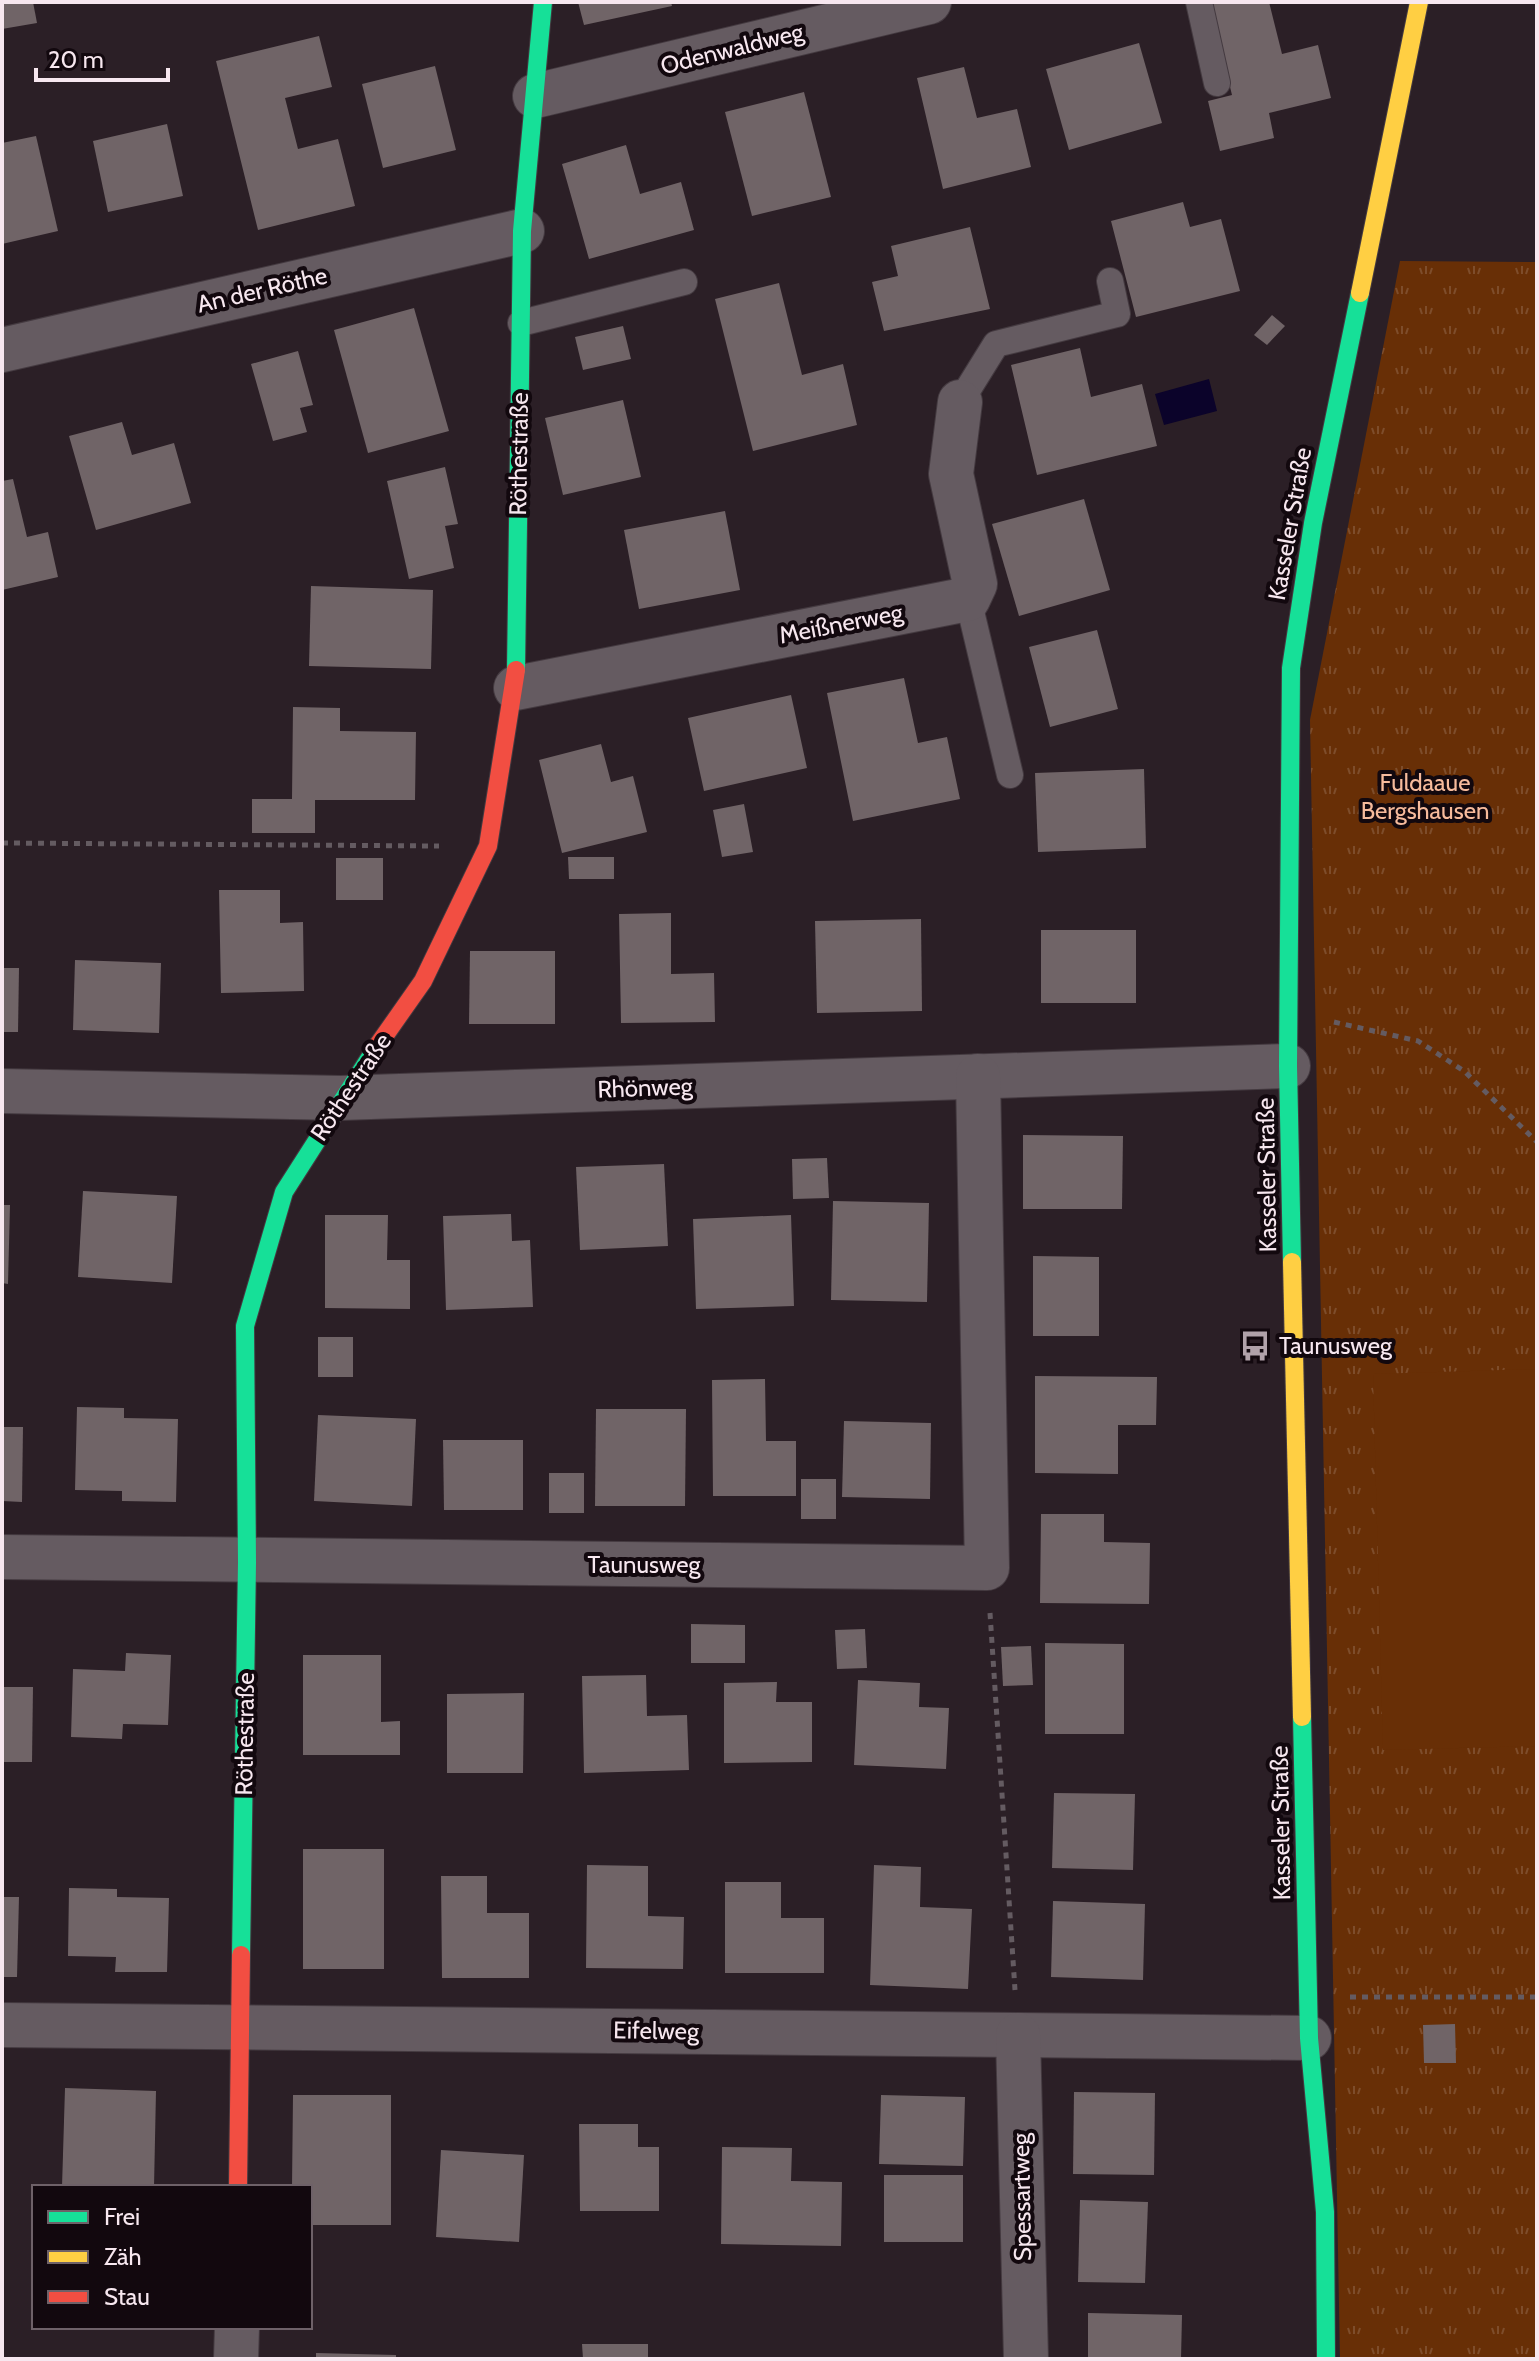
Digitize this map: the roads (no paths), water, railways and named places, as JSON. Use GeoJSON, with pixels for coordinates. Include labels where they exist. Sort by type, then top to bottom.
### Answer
{"type":"FeatureCollection","features":[{"type":"Feature","properties":{"kind":"street","name":"Röthestraße"},"geometry":{"type":"LineString","coordinates":[[238,2185],[247,1562],[245,1326],[284,1192],[341,1098],[423,981],[488,846],[516,688],[522,231],[543,2]]}},
{"type":"Feature","properties":{"kind":"street","name":"Odenwaldweg"},"geometry":{"type":"LineString","coordinates":[[535,96],[929,2]]}},
{"type":"Feature","properties":{"kind":"street","name":"Kasseler Straße"},"geometry":{"type":"LineString","coordinates":[[1326,2359],[1325,2212],[1309,2018],[1288,1066],[1291,668],[1299,601],[1419,2]]}},
{"type":"Feature","properties":{"kind":"street","name":"An der Röthe"},"geometry":{"type":"LineString","coordinates":[[2,350],[522,231]]}},
{"type":"Feature","properties":{"kind":"street"},"geometry":{"type":"LineString","coordinates":[[960,402],[951,474],[975,584],[968,599]]}},
{"type":"Feature","properties":{"kind":"street","name":"Meißnerweg"},"geometry":{"type":"LineString","coordinates":[[516,688],[968,599]]}},
{"type":"Feature","properties":{"kind":"street","name":"Rhönweg"},"geometry":{"type":"LineString","coordinates":[[2,1091],[341,1098],[1288,1066]]}},
{"type":"Feature","properties":{"kind":"street","name":"Taunusweg"},"geometry":{"type":"LineString","coordinates":[[2,1557],[987,1568],[978,1076]]}},
{"type":"Feature","properties":{"kind":"street","name":"Eifelweg"},"geometry":{"type":"LineString","coordinates":[[2,2025],[1018,2035],[1309,2018]]}},
{"type":"Feature","properties":{"kind":"street","name":"Spessartweg"},"geometry":{"type":"LineString","coordinates":[[1018,2035],[1026,2359]]}},
{"type":"Feature","properties":{"kind":"street"},"geometry":{"type":"LineString","coordinates":[[236,2359],[237,2329]]}},
{"type":"Feature","properties":{"kind":"lane"},"geometry":{"type":"LineString","coordinates":[[1199,2],[1217,83]]}},
{"type":"Feature","properties":{"kind":"lane"},"geometry":{"type":"LineString","coordinates":[[960,402],[996,344],[1117,314],[1110,281]]}},
{"type":"Feature","properties":{"kind":"lane"},"geometry":{"type":"LineString","coordinates":[[521,323],[684,282]]}},
{"type":"Feature","properties":{"kind":"lane"},"geometry":{"type":"LineString","coordinates":[[968,599],[1010,775]]}},
{"type":"Feature","properties":{"kind":"place","name":"Taunusweg"},"geometry":{"type":"Point","coordinates":[1255,1346]}},
{"type":"Feature","properties":{"kind":"park label","name":"Fuldaaue Bergshausen"},"geometry":{"type":"Point","coordinates":[1425,797]}}]}
